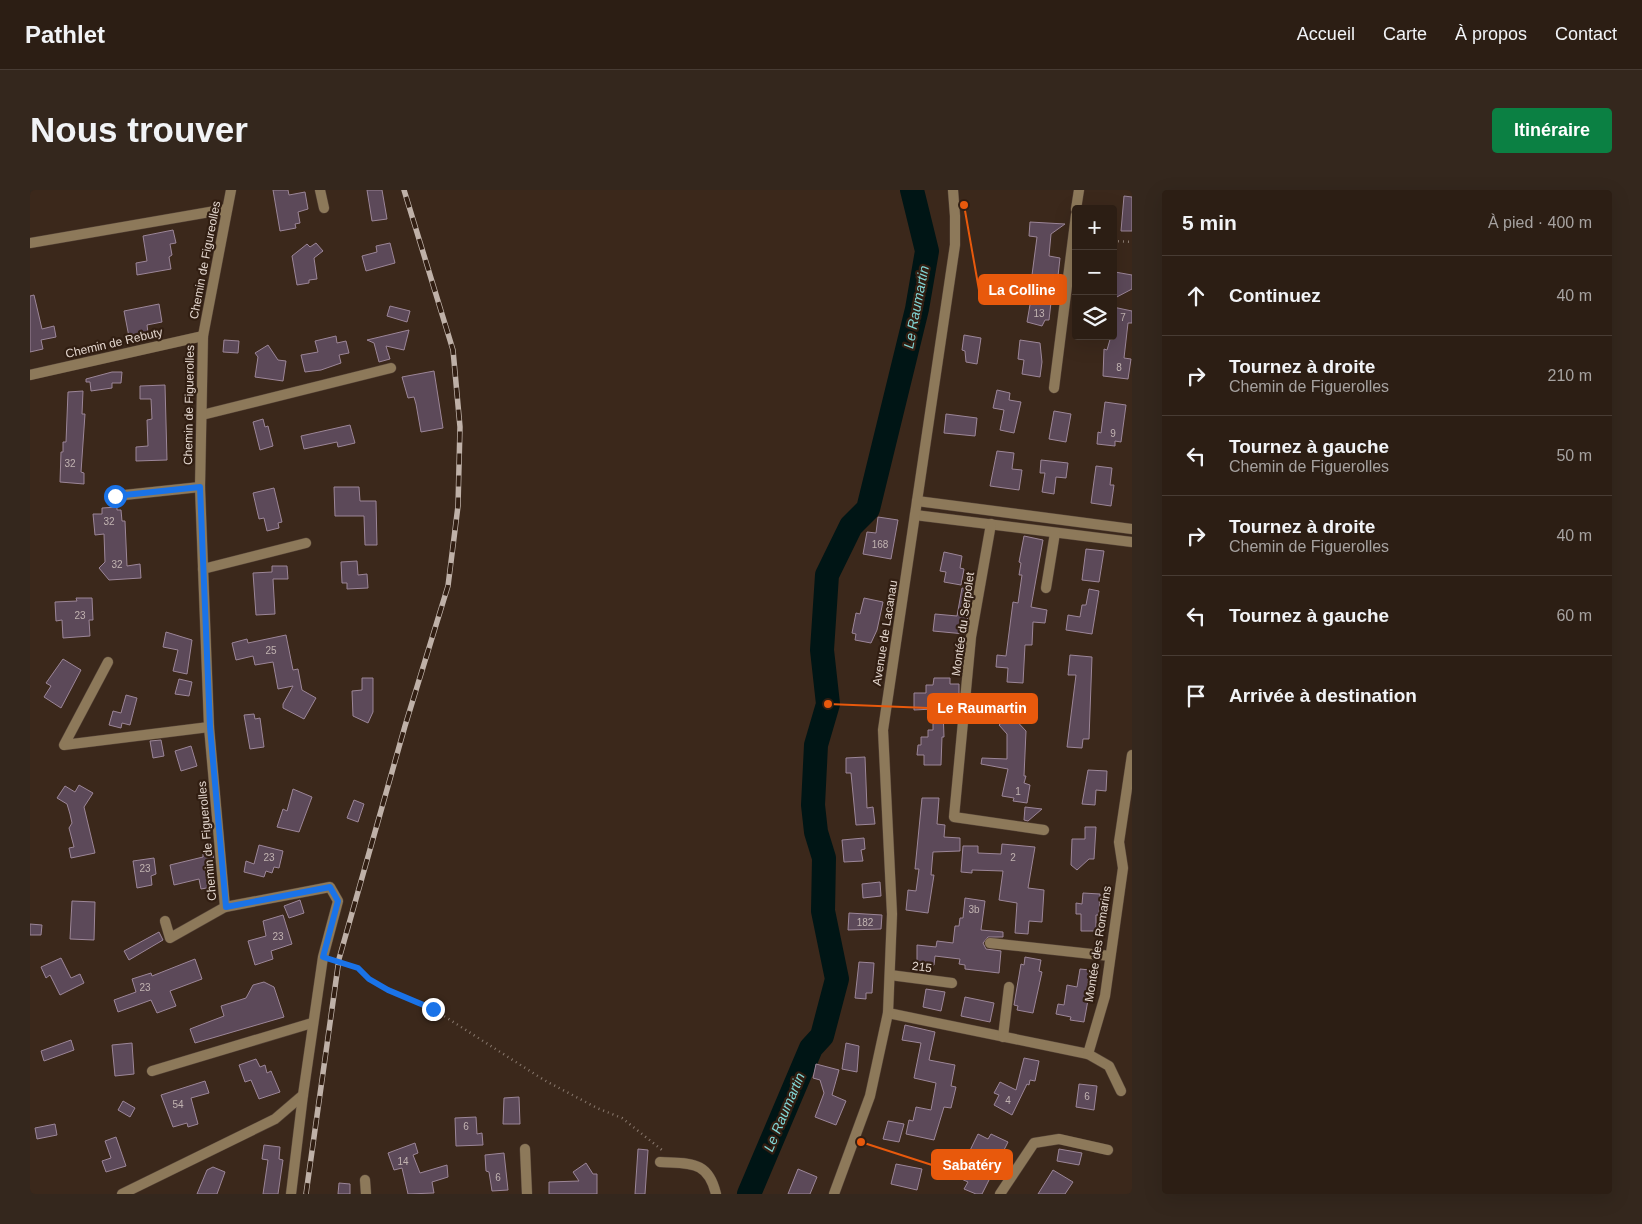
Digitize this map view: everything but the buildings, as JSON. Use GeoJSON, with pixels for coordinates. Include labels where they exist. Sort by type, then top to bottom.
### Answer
{"type":"FeatureCollection","features":[{"type":"Feature","properties":{"kind":"street","name":"Chemin de Figureolles"},"geometry":{"type":"LineString","coordinates":[[203,336],[231,190]]}},
{"type":"Feature","properties":{"kind":"street"},"geometry":{"type":"LineString","coordinates":[[320,190],[324,208]]}},
{"type":"Feature","properties":{"kind":"street","name":"Avenue de Lacanau"},"geometry":{"type":"LineString","coordinates":[[834,1194],[870,1096],[888,1014],[892,914],[883,730],[955,245],[956,216],[952,190]]}},
{"type":"Feature","properties":{"kind":"street"},"geometry":{"type":"LineString","coordinates":[[1077,205],[1079,190]]}},
{"type":"Feature","properties":{"kind":"street"},"geometry":{"type":"LineString","coordinates":[[30,243],[227,209]]}},
{"type":"Feature","properties":{"kind":"street"},"geometry":{"type":"LineString","coordinates":[[1054,388],[1072,246]]}},
{"type":"Feature","properties":{"kind":"street","name":"Chemin de Rebuty"},"geometry":{"type":"LineString","coordinates":[[30,375],[203,336]]}},
{"type":"Feature","properties":{"kind":"street","name":"Chemin de Figuerolles"},"geometry":{"type":"LineString","coordinates":[[203,336],[200,487],[203,569],[210,727],[226,907],[330,887],[338,901],[323,957],[312,1023],[291,1194]]}},
{"type":"Feature","properties":{"kind":"street"},"geometry":{"type":"LineString","coordinates":[[202,415],[391,368]]}},
{"type":"Feature","properties":{"kind":"street"},"geometry":{"type":"LineString","coordinates":[[115,496],[200,487]]}},
{"type":"Feature","properties":{"kind":"street"},"geometry":{"type":"LineString","coordinates":[[917,501],[1132,529]]}},
{"type":"Feature","properties":{"kind":"street"},"geometry":{"type":"LineString","coordinates":[[916,515],[1132,542]]}},
{"type":"Feature","properties":{"kind":"street","name":"Montée du Serpolet"},"geometry":{"type":"LineString","coordinates":[[991,524],[972,637],[954,817],[1044,830]]}},
{"type":"Feature","properties":{"kind":"street"},"geometry":{"type":"LineString","coordinates":[[1046,588],[1055,533]]}},
{"type":"Feature","properties":{"kind":"street"},"geometry":{"type":"LineString","coordinates":[[203,569],[306,544]]}},
{"type":"Feature","properties":{"kind":"street"},"geometry":{"type":"LineString","coordinates":[[108,662],[64,745],[210,727]]}},
{"type":"Feature","properties":{"kind":"street","name":"Montée des Romarins"},"geometry":{"type":"LineString","coordinates":[[1088,1054],[1105,996],[1110,956],[1127,868],[1119,842],[1132,755]]}},
{"type":"Feature","properties":{"kind":"street"},"geometry":{"type":"LineString","coordinates":[[165,921],[170,938],[226,907]]}},
{"type":"Feature","properties":{"kind":"street"},"geometry":{"type":"LineString","coordinates":[[990,942],[1110,956]]}},
{"type":"Feature","properties":{"kind":"street","name":"215"},"geometry":{"type":"LineString","coordinates":[[890,975],[952,983]]}},
{"type":"Feature","properties":{"kind":"street"},"geometry":{"type":"LineString","coordinates":[[1003,1036],[1009,986]]}},
{"type":"Feature","properties":{"kind":"street"},"geometry":{"type":"LineString","coordinates":[[888,1014],[1088,1054],[1109,1066],[1121,1091]]}},
{"type":"Feature","properties":{"kind":"street"},"geometry":{"type":"LineString","coordinates":[[152,1071],[312,1023]]}},
{"type":"Feature","properties":{"kind":"street"},"geometry":{"type":"LineString","coordinates":[[122,1194],[275,1119],[303,1095]]}},
{"type":"Feature","properties":{"kind":"street"},"geometry":{"type":"LineString","coordinates":[[1000,1194],[1034,1143],[1059,1139],[1108,1150]]}},
{"type":"Feature","properties":{"kind":"street"},"geometry":{"type":"LineString","coordinates":[[525,1149],[527,1194]]}},
{"type":"Feature","properties":{"kind":"street"},"geometry":{"type":"LineString","coordinates":[[660,1162],[692,1164],[705,1170],[711,1177],[716,1194]]}},
{"type":"Feature","properties":{"kind":"street"},"geometry":{"type":"LineString","coordinates":[[365,1180],[366,1194]]}},
{"type":"Feature","properties":{"kind":"path"},"geometry":{"type":"LineString","coordinates":[[1117,241],[1132,242]]}},
{"type":"Feature","properties":{"kind":"path"},"geometry":{"type":"LineString","coordinates":[[323,957],[358,968],[369,979],[388,990],[433,1009],[461,1025],[544,1080],[597,1108],[622,1118],[638,1129],[676,1163]]}},
{"type":"Feature","properties":{"kind":"waterway","name":"Le Raumartin"},"geometry":{"type":"LineString","coordinates":[[749,1194],[811,1048],[822,1036],[837,979],[823,911],[824,858],[816,832],[813,805],[816,745],[828,704],[822,650],[827,575],[851,526],[868,509],[917,309],[927,251],[912,190]]}},
{"type":"Feature","properties":{"kind":"railway"},"geometry":{"type":"LineString","coordinates":[[306,1194],[339,959],[405,726],[448,586],[458,506],[460,427],[453,350],[404,190]]}},
{"type":"Feature","properties":{"kind":"place","name":"La Colline"},"geometry":{"type":"Point","coordinates":[964,205]}},
{"type":"Feature","properties":{"kind":"place","name":"Le Raumartin"},"geometry":{"type":"Point","coordinates":[828,704]}},
{"type":"Feature","properties":{"kind":"place","name":"Sabatéry"},"geometry":{"type":"Point","coordinates":[861,1142]}},
{"type":"Feature","properties":{"kind":"route"},"geometry":{"type":"LineString","coordinates":[[115,496],[200,487],[210,727],[226,907],[330,887],[338,901],[323,957],[358,968],[369,979],[388,990],[433,1009]]}}]}
